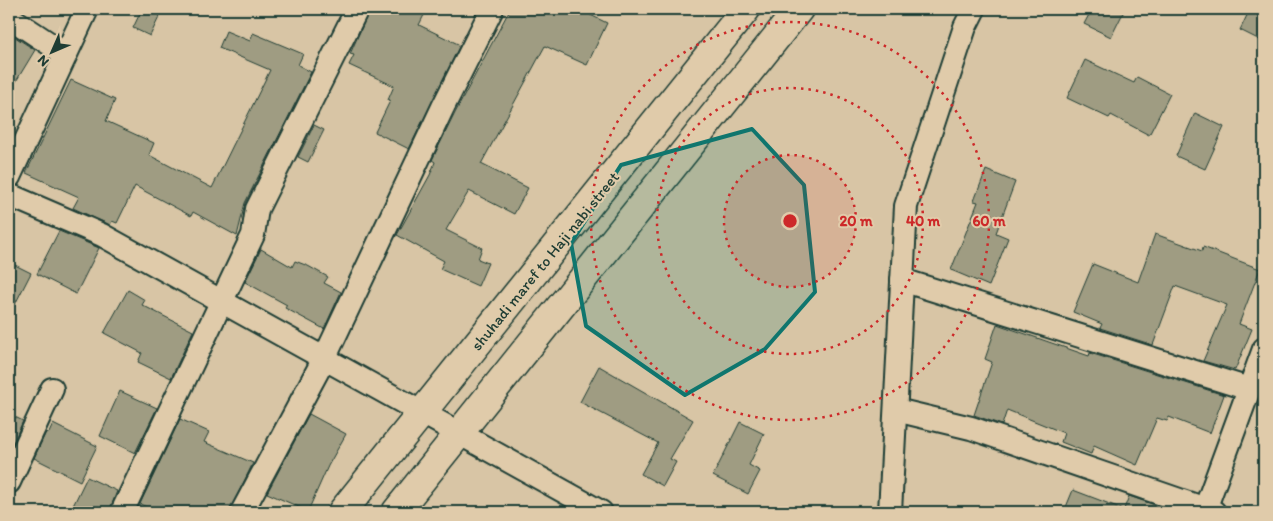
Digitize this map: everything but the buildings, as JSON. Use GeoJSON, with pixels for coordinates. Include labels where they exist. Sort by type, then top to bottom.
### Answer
{"type":"FeatureCollection","features":[{"type":"Feature","properties":{"kind":"main road","name":"shuhadi maref to Haji nabi street"},"geometry":{"type":"LineString","coordinates":[[342,512],[746,9]]}},
{"type":"Feature","properties":{"kind":"main road"},"geometry":{"type":"LineString","coordinates":[[396,512],[799,9]]}},
{"type":"Feature","properties":{"kind":"street"},"geometry":{"type":"LineString","coordinates":[[9,177],[87,9]]}},
{"type":"Feature","properties":{"kind":"street"},"geometry":{"type":"LineString","coordinates":[[122,512],[253,234],[257,209],[357,9]]}},
{"type":"Feature","properties":{"kind":"street"},"geometry":{"type":"LineString","coordinates":[[242,512],[325,357],[442,107],[492,9]]}},
{"type":"Feature","properties":{"kind":"street"},"geometry":{"type":"LineString","coordinates":[[890,512],[906,206],[965,27],[974,9]]}},
{"type":"Feature","properties":{"kind":"street"},"geometry":{"type":"LineString","coordinates":[[9,17],[65,54]]}},
{"type":"Feature","properties":{"kind":"street"},"geometry":{"type":"LineString","coordinates":[[9,195],[102,235],[325,357],[459,434],[601,512]]}},
{"type":"Feature","properties":{"kind":"street"},"geometry":{"type":"LineString","coordinates":[[902,280],[1249,389]]}},
{"type":"Feature","properties":{"kind":"street"},"geometry":{"type":"LineString","coordinates":[[896,410],[971,428],[1207,511],[1264,349]]}},
{"type":"Feature","properties":{"kind":"street"},"geometry":{"type":"LineString","coordinates":[[9,482],[52,389]]}},
{"type":"Feature","properties":{"kind":"highlighted area"},"geometry":{"type":"Polygon","coordinates":[[[752,129],[804,185],[815,292],[765,349],[685,395],[586,326],[571,243],[621,165],[752,129]]]}}]}
